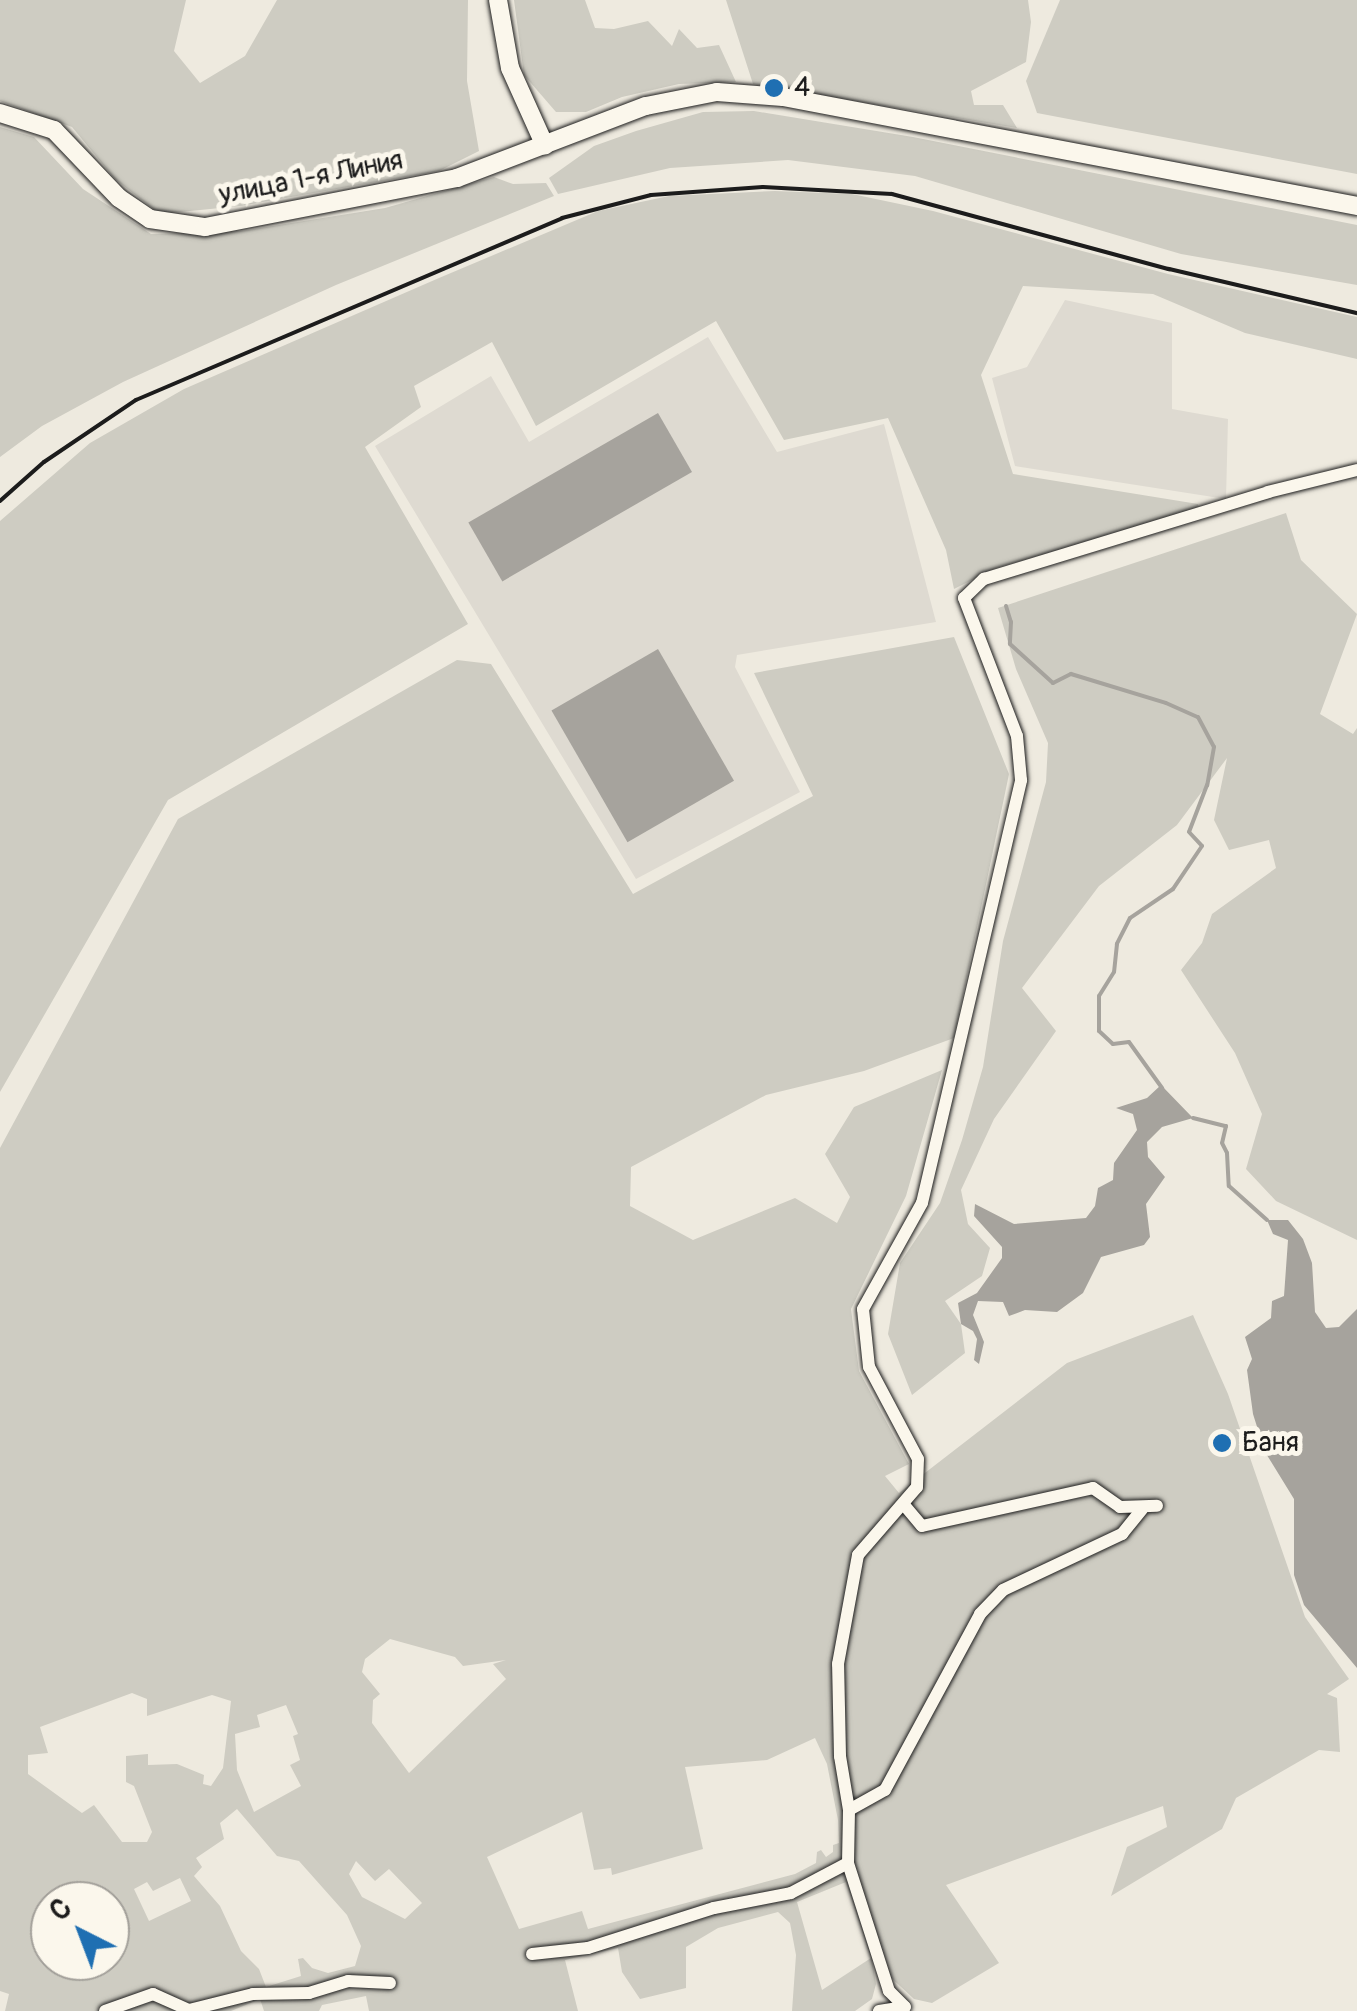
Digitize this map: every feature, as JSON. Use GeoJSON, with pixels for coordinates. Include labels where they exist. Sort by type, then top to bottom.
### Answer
{"type":"FeatureCollection","features":[{"type":"Feature","properties":{"kind":"main road"},"geometry":{"type":"LineString","coordinates":[[498,0],[510,68],[546,146]]}},
{"type":"Feature","properties":{"kind":"main road","name":"улица 1-я Линия"},"geometry":{"type":"LineString","coordinates":[[0,113],[54,130],[119,198],[150,220],[205,227],[456,178],[646,106],[717,92],[765,96],[1357,206]]}},
{"type":"Feature","properties":{"kind":"street"},"geometry":{"type":"LineString","coordinates":[[880,2011],[905,2008],[889,1990],[848,1864],[850,1810],[840,1756],[838,1664],[858,1554],[905,1506],[917,1488],[918,1459],[869,1367],[862,1308],[922,1203],[1021,780],[1017,736],[964,598],[984,579],[1268,492],[1357,470]]}},
{"type":"Feature","properties":{"kind":"street"},"geometry":{"type":"LineString","coordinates":[[850,1810],[885,1790],[980,1614],[1003,1590],[1122,1534],[1150,1508],[1120,1507],[1093,1488],[922,1526],[905,1506]]}},
{"type":"Feature","properties":{"kind":"street"},"geometry":{"type":"LineString","coordinates":[[532,1954],[588,1948],[714,1908],[790,1893],[848,1864]]}},
{"type":"Feature","properties":{"kind":"street"},"geometry":{"type":"LineString","coordinates":[[105,2011],[153,1994],[190,2010],[253,1994],[308,1992],[348,1981],[390,1983]]}},
{"type":"Feature","properties":{"kind":"street"},"geometry":{"type":"LineString","coordinates":[[880,2011],[889,1990]]}},
{"type":"Feature","properties":{"kind":"shaded area"},"geometry":{"type":"Polygon","coordinates":[[[0,0],[186,0],[174,51],[200,83],[245,56],[277,0],[468,0],[467,81],[479,151],[439,171],[240,206],[160,214],[115,179],[72,127],[0,101],[0,0]]]}},
{"type":"Feature","properties":{"kind":"shaded area"},"geometry":{"type":"Polygon","coordinates":[[[514,0],[585,0],[595,28],[614,29],[648,21],[672,46],[679,29],[697,48],[719,45],[736,82],[679,84],[622,97],[586,112],[556,112],[524,75],[514,0]]]}},
{"type":"Feature","properties":{"kind":"shaded area"},"geometry":{"type":"Polygon","coordinates":[[[726,0],[1028,0],[1031,22],[1026,62],[971,91],[974,105],[1003,105],[1017,128],[753,84],[726,0]]]}},
{"type":"Feature","properties":{"kind":"shaded area"},"geometry":{"type":"Polygon","coordinates":[[[1060,0],[1357,0],[1357,174],[1037,113],[1026,81],[1060,0]]]}},
{"type":"Feature","properties":{"kind":"shaded area"},"geometry":{"type":"Polygon","coordinates":[[[754,111],[913,137],[1357,225],[1357,285],[1181,254],[915,176],[788,160],[670,168],[558,194],[549,178],[594,146],[636,131],[703,112],[754,111]]]}},
{"type":"Feature","properties":{"kind":"shaded area"},"geometry":{"type":"Polygon","coordinates":[[[0,127],[34,137],[83,189],[151,234],[242,231],[385,208],[494,177],[513,184],[546,183],[554,196],[336,285],[123,382],[42,426],[0,457],[0,127]]]}},
{"type":"Feature","properties":{"kind":"shaded area"},"geometry":{"type":"Polygon","coordinates":[[[775,191],[852,194],[933,211],[1168,274],[1357,317],[1357,359],[1245,333],[1153,294],[1023,286],[981,375],[1013,474],[1198,504],[1199,509],[996,568],[954,589],[946,550],[888,418],[784,440],[716,321],[536,426],[492,342],[414,386],[421,407],[365,447],[468,624],[168,800],[0,1092],[0,521],[90,443],[184,389],[439,278],[598,211],[669,196],[775,191]]]}},
{"type":"Feature","properties":{"kind":"shaded area"},"geometry":{"type":"Polygon","coordinates":[[[1065,300],[1172,323],[1172,409],[1228,419],[1226,499],[1015,466],[992,378],[1027,367],[1065,300]]]}},
{"type":"Feature","properties":{"kind":"shaded area"},"geometry":{"type":"Polygon","coordinates":[[[708,337],[777,452],[884,424],[936,622],[737,655],[735,667],[800,792],[636,879],[375,446],[491,376],[529,442],[708,337]]]}},
{"type":"Feature","properties":{"kind":"shaded area"},"geometry":{"type":"Polygon","coordinates":[[[658,413],[692,472],[502,581],[468,522],[658,413]]]}},
{"type":"Feature","properties":{"kind":"shaded area"},"geometry":{"type":"Polygon","coordinates":[[[1286,513],[1301,560],[1357,614],[1320,714],[1353,734],[1357,728],[1357,1240],[1276,1201],[1246,1169],[1262,1114],[1235,1053],[1181,970],[1202,943],[1212,914],[1276,868],[1269,840],[1229,850],[1214,820],[1227,758],[1177,825],[1099,886],[1022,988],[1056,1031],[994,1119],[961,1190],[968,1224],[990,1248],[982,1276],[945,1301],[961,1324],[965,1353],[912,1395],[888,1334],[900,1263],[940,1203],[962,1140],[983,1067],[1003,941],[1046,782],[1048,743],[1016,669],[998,608],[1286,513]]]}},
{"type":"Feature","properties":{"kind":"shaded area"},"geometry":{"type":"Polygon","coordinates":[[[954,637],[1009,774],[954,1038],[864,1071],[766,1095],[631,1167],[630,1206],[693,1240],[795,1198],[837,1223],[850,1197],[825,1154],[854,1107],[942,1070],[906,1196],[851,1309],[859,1371],[909,1464],[885,1476],[899,1493],[1067,1363],[1193,1315],[1228,1394],[1305,1617],[1349,1679],[1327,1694],[1337,1698],[1340,1752],[1319,1750],[1236,1798],[1222,1829],[1111,1896],[1127,1847],[1167,1827],[1163,1806],[946,1885],[999,1963],[932,2003],[914,1999],[872,1960],[876,1984],[872,1999],[855,2011],[792,2011],[796,1955],[790,1923],[778,1912],[718,1928],[686,1947],[686,1988],[640,1999],[622,1972],[618,1948],[565,1960],[578,2011],[369,2011],[366,1996],[322,2005],[319,2011],[264,2011],[260,1999],[231,2011],[5,2011],[9,1994],[0,1991],[0,1148],[178,819],[457,660],[491,664],[633,894],[813,796],[754,673],[954,637]],[[390,1639],[365,1659],[362,1672],[380,1694],[373,1700],[372,1723],[409,1773],[506,1679],[493,1664],[506,1660],[463,1666],[455,1657],[390,1639]],[[132,1693],[40,1727],[48,1753],[28,1755],[28,1774],[82,1813],[94,1805],[122,1842],[147,1842],[152,1832],[134,1786],[126,1782],[126,1756],[148,1754],[148,1765],[177,1764],[204,1775],[203,1784],[211,1786],[223,1768],[231,1701],[212,1695],[147,1716],[147,1699],[132,1693]],[[286,1705],[257,1715],[260,1727],[235,1734],[237,1770],[254,1812],[301,1786],[290,1765],[300,1760],[293,1736],[298,1734],[286,1705]],[[815,1738],[767,1760],[685,1767],[703,1849],[612,1875],[611,1868],[594,1870],[582,1812],[487,1857],[519,1929],[582,1911],[588,1929],[795,1874],[816,1863],[817,1852],[821,1850],[826,1857],[833,1852],[833,1845],[839,1843],[838,1820],[827,1764],[815,1738]],[[237,1809],[220,1823],[224,1839],[196,1858],[202,1867],[194,1876],[220,1906],[241,1951],[259,1969],[266,1987],[301,1976],[298,1959],[303,1958],[312,1968],[328,1973],[355,1966],[361,1946],[347,1915],[299,1861],[277,1856],[237,1809]],[[356,1861],[349,1874],[362,1897],[405,1919],[422,1903],[389,1869],[375,1881],[356,1861]],[[180,1878],[153,1891],[147,1882],[134,1889],[149,1921],[191,1901],[180,1878]],[[846,1882],[797,1902],[822,1990],[871,1958],[846,1882]]]}},
{"type":"Feature","properties":{"kind":"shaded area"},"geometry":{"type":"Polygon","coordinates":[[[658,649],[734,781],[627,842],[551,710],[658,649]]]}},
{"type":"Feature","properties":{"kind":"shaded area"},"geometry":{"type":"Polygon","coordinates":[[[1161,1085],[1193,1118],[1162,1127],[1147,1142],[1148,1157],[1165,1177],[1146,1204],[1150,1237],[1144,1245],[1101,1257],[1083,1293],[1057,1312],[1025,1310],[1009,1316],[1003,1302],[978,1301],[973,1315],[984,1342],[979,1364],[974,1360],[977,1339],[973,1331],[961,1324],[958,1303],[977,1293],[1002,1258],[1002,1247],[974,1216],[975,1204],[1014,1224],[1086,1218],[1095,1206],[1098,1188],[1113,1180],[1114,1163],[1137,1130],[1133,1114],[1116,1108],[1147,1098],[1161,1085]]]}},
{"type":"Feature","properties":{"kind":"shaded area"},"geometry":{"type":"Polygon","coordinates":[[[1267,1220],[1288,1220],[1303,1239],[1312,1263],[1315,1312],[1326,1328],[1339,1327],[1357,1309],[1357,1668],[1304,1605],[1294,1575],[1294,1499],[1265,1452],[1253,1414],[1247,1370],[1252,1359],[1245,1337],[1271,1318],[1272,1301],[1284,1296],[1288,1240],[1273,1234],[1267,1220]]]}},
{"type":"Feature","properties":{"kind":"waterway"},"geometry":{"type":"LineString","coordinates":[[1006,606],[1011,622],[1010,644],[1053,683],[1071,674],[1166,703],[1198,717],[1214,747],[1207,785],[1189,832],[1202,846],[1173,889],[1130,918],[1117,944],[1114,972],[1099,996],[1099,1031],[1113,1044],[1129,1042],[1162,1088]]}},
{"type":"Feature","properties":{"kind":"waterway"},"geometry":{"type":"LineString","coordinates":[[1193,1118],[1226,1126],[1222,1143],[1227,1153],[1229,1186],[1267,1220]]}},
{"type":"Feature","properties":{"kind":"railway"},"geometry":{"type":"LineString","coordinates":[[0,501],[44,462],[136,400],[562,218],[651,195],[763,187],[892,194],[1169,269],[1357,313]]}},
{"type":"Feature","properties":{"kind":"place","name":"4"},"geometry":{"type":"Point","coordinates":[774,88]}},
{"type":"Feature","properties":{"kind":"place","name":"Баня"},"geometry":{"type":"Point","coordinates":[1222,1443]}}]}
